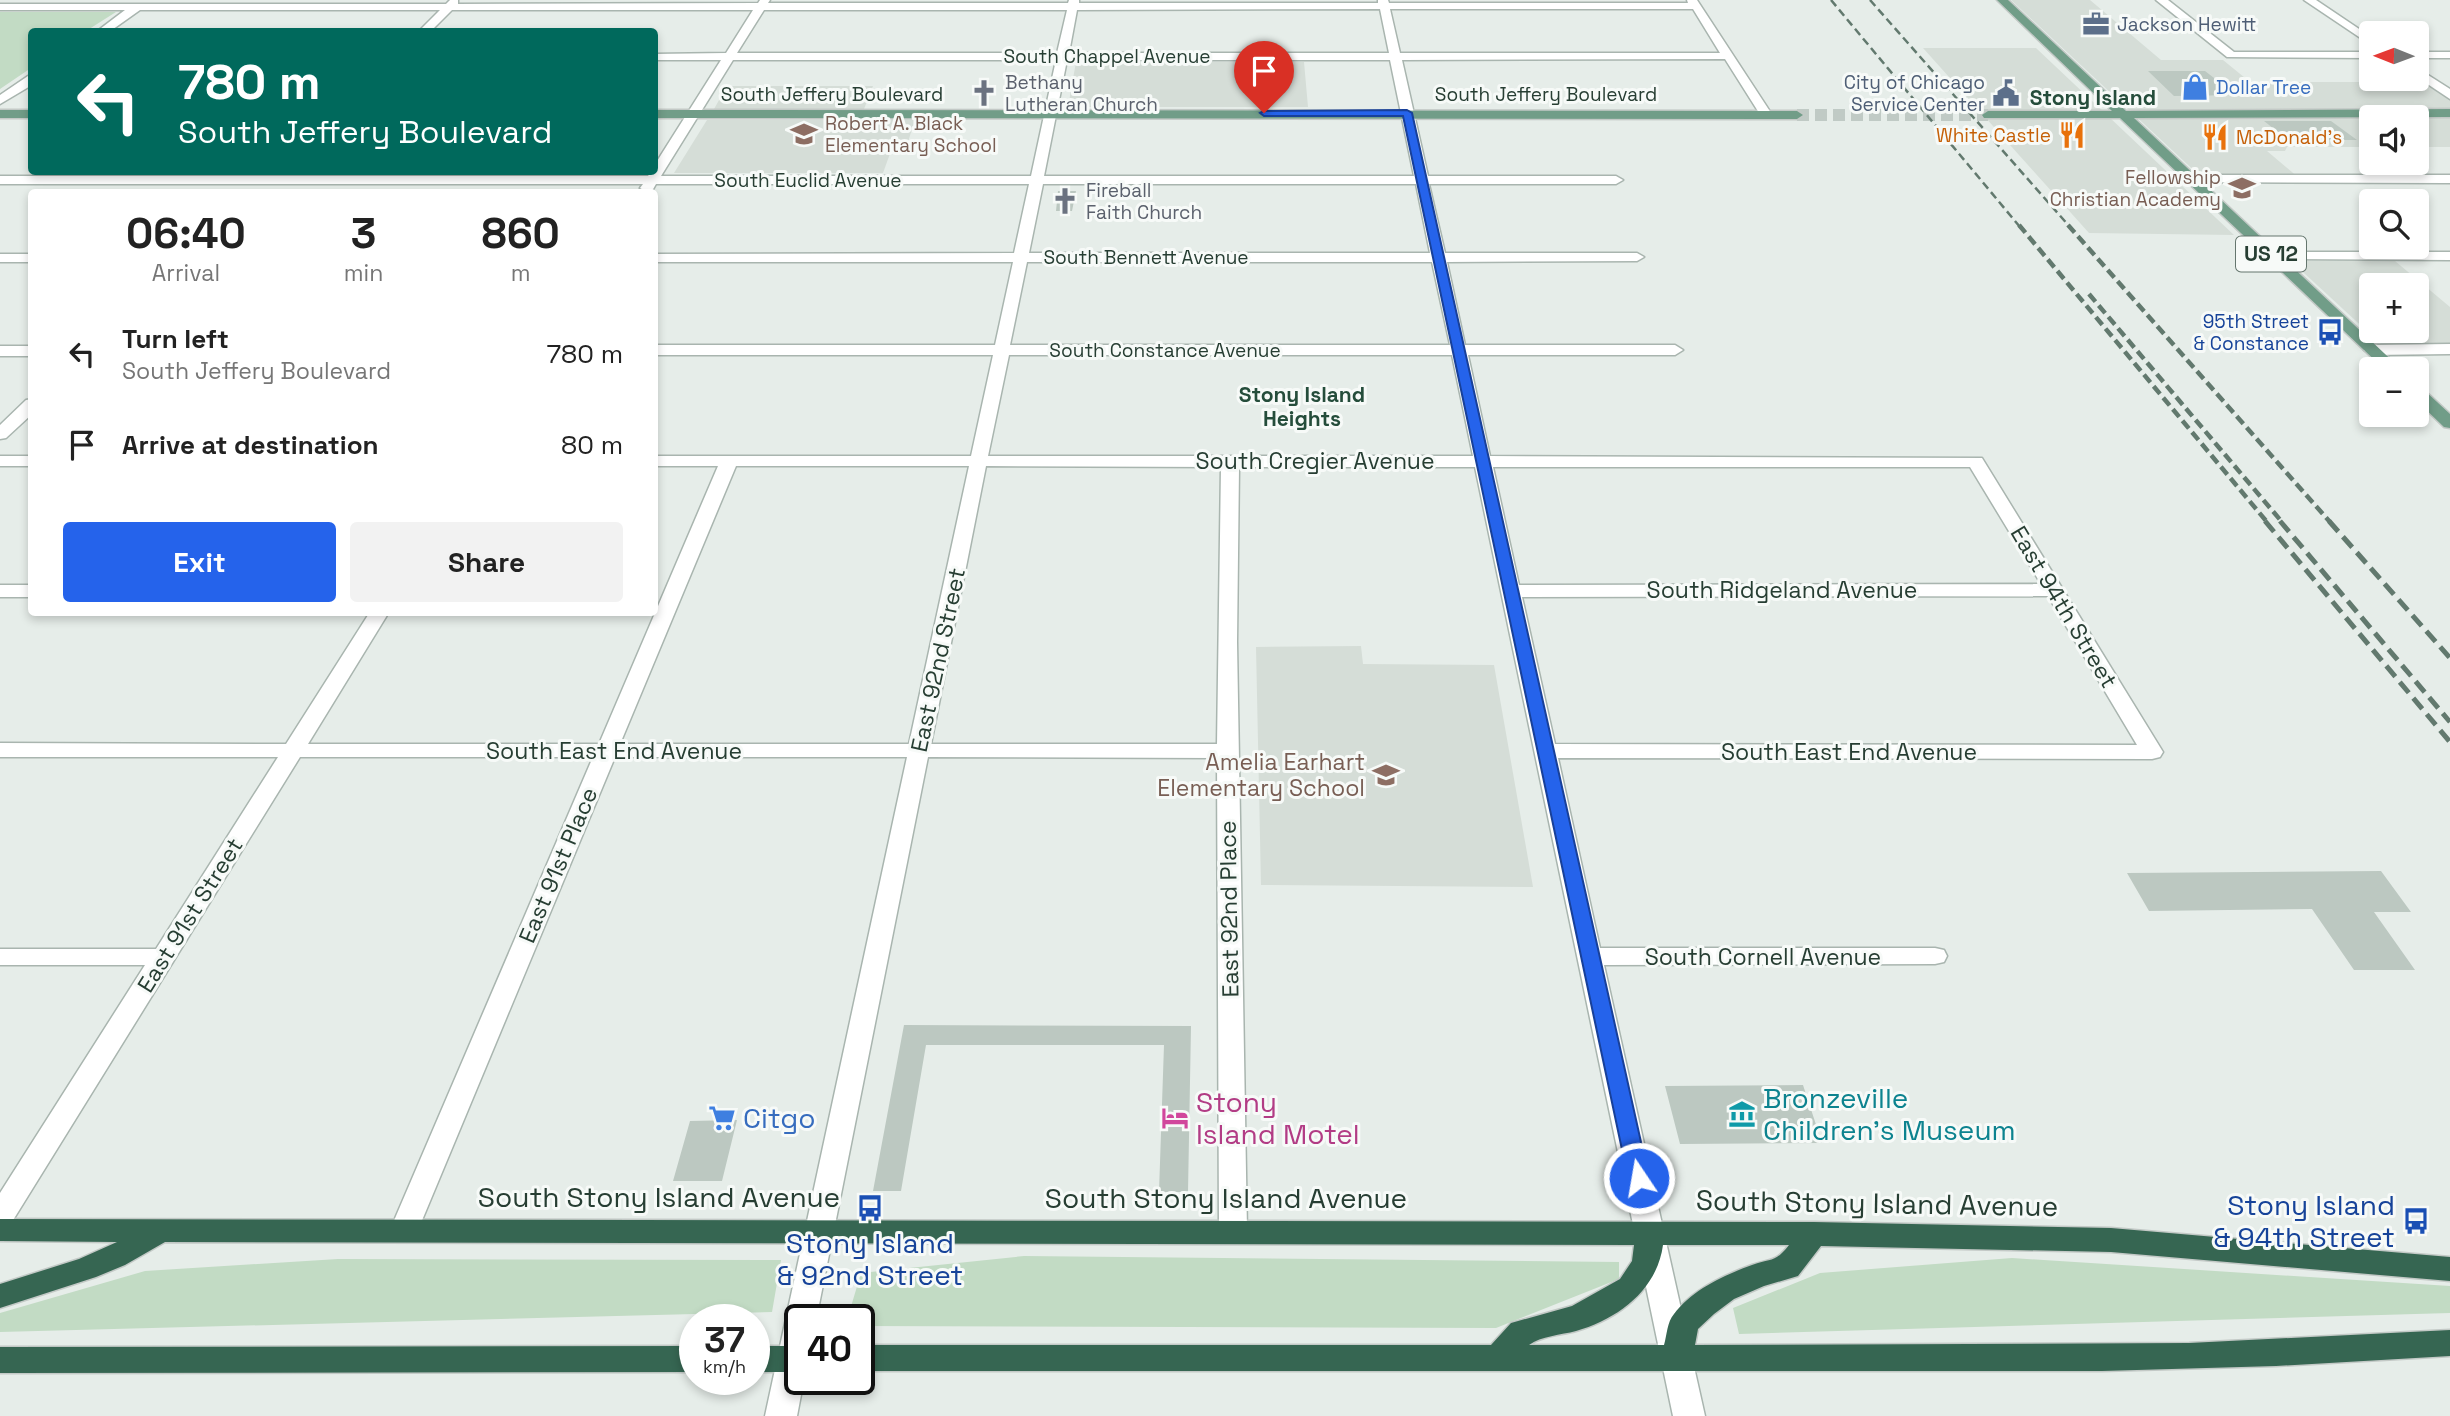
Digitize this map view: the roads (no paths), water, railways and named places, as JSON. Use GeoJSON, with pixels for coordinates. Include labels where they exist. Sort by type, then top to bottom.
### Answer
{"type":"FeatureCollection","features":[{"type":"Feature","properties":{"kind":"highway","name":"South Stony Island Avenue"},"geometry":{"type":"LineString","coordinates":[[0,1230],[1814,1234],[2111,1240],[2450,1269]]}},
{"type":"Feature","properties":{"kind":"highway"},"geometry":{"type":"LineString","coordinates":[[0,1296],[86,1269],[161,1230]]}},
{"type":"Feature","properties":{"kind":"highway"},"geometry":{"type":"LineString","coordinates":[[1499,1357],[1522,1332],[1580,1317],[1630,1288],[1646,1263],[1650,1232]]}},
{"type":"Feature","properties":{"kind":"highway"},"geometry":{"type":"LineString","coordinates":[[1677,1359],[1684,1323],[1703,1305],[1736,1285],[1759,1275],[1788,1268],[1814,1234]]}},
{"type":"Feature","properties":{"kind":"highway"},"geometry":{"type":"LineString","coordinates":[[875,1358],[2211,1357],[2450,1343]]}},
{"type":"Feature","properties":{"kind":"highway"},"geometry":{"type":"LineString","coordinates":[[0,1360],[679,1359]]}},
{"type":"Feature","properties":{"kind":"main road","name":"US 12"},"geometry":{"type":"LineString","coordinates":[[2002,0],[2380,357]]}},
{"type":"Feature","properties":{"kind":"main road","name":"South Jeffery Boulevard"},"geometry":{"type":"LineString","coordinates":[[658,114],[1796,113]]}},
{"type":"Feature","properties":{"kind":"main road"},"geometry":{"type":"LineString","coordinates":[[1986,113],[2450,113]]}},
{"type":"Feature","properties":{"kind":"main road"},"geometry":{"type":"LineString","coordinates":[[0,114],[28,114]]}},
{"type":"Feature","properties":{"kind":"main road"},"geometry":{"type":"LineString","coordinates":[[2429,403],[2450,423]]}},
{"type":"Feature","properties":{"kind":"street"},"geometry":{"type":"LineString","coordinates":[[2161,0],[2231,55],[2359,55]]}},
{"type":"Feature","properties":{"kind":"street"},"geometry":{"type":"LineString","coordinates":[[2309,0],[2359,34]]}},
{"type":"Feature","properties":{"kind":"street"},"geometry":{"type":"LineString","coordinates":[[0,7],[142,3],[1694,3],[1765,113]]}},
{"type":"Feature","properties":{"kind":"street"},"geometry":{"type":"LineString","coordinates":[[107,28],[142,3]]}},
{"type":"Feature","properties":{"kind":"street"},"geometry":{"type":"LineString","coordinates":[[427,28],[453,3]]}},
{"type":"Feature","properties":{"kind":"street"},"geometry":{"type":"LineString","coordinates":[[658,171],[763,3]]}},
{"type":"Feature","properties":{"kind":"street","name":"East 92nd Street"},"geometry":{"type":"LineString","coordinates":[[804,1304],[1073,3]]}},
{"type":"Feature","properties":{"kind":"street"},"geometry":{"type":"LineString","coordinates":[[1383,3],[1689,1416]]}},
{"type":"Feature","properties":{"kind":"street"},"geometry":{"type":"LineString","coordinates":[[2429,55],[2450,55]]}},
{"type":"Feature","properties":{"kind":"street","name":"South Chappel Avenue"},"geometry":{"type":"LineString","coordinates":[[658,57],[1728,56]]}},
{"type":"Feature","properties":{"kind":"street"},"geometry":{"type":"LineString","coordinates":[[2429,80],[2450,95]]}},
{"type":"Feature","properties":{"kind":"street"},"geometry":{"type":"LineString","coordinates":[[0,100],[28,82]]}},
{"type":"Feature","properties":{"kind":"street"},"geometry":{"type":"LineString","coordinates":[[646,189],[655,175]]}},
{"type":"Feature","properties":{"kind":"street"},"geometry":{"type":"LineString","coordinates":[[257,189],[271,176]]}},
{"type":"Feature","properties":{"kind":"street","name":"South Euclid Avenue"},"geometry":{"type":"LineString","coordinates":[[0,180],[271,176],[652,180],[1616,180]]}},
{"type":"Feature","properties":{"kind":"street"},"geometry":{"type":"LineString","coordinates":[[2192,179],[2450,179]]}},
{"type":"Feature","properties":{"kind":"street"},"geometry":{"type":"LineString","coordinates":[[2273,256],[2450,257]]}},
{"type":"Feature","properties":{"kind":"street","name":"South Bennett Avenue"},"geometry":{"type":"LineString","coordinates":[[658,258],[1637,257]]}},
{"type":"Feature","properties":{"kind":"street"},"geometry":{"type":"LineString","coordinates":[[0,258],[28,258]]}},
{"type":"Feature","properties":{"kind":"street"},"geometry":{"type":"LineString","coordinates":[[2372,349],[2450,349]]}},
{"type":"Feature","properties":{"kind":"street","name":"South Constance Avenue"},"geometry":{"type":"LineString","coordinates":[[658,350],[1675,350]]}},
{"type":"Feature","properties":{"kind":"street"},"geometry":{"type":"LineString","coordinates":[[0,351],[28,351]]}},
{"type":"Feature","properties":{"kind":"street"},"geometry":{"type":"LineString","coordinates":[[0,434],[28,408]]}},
{"type":"Feature","properties":{"kind":"street"},"geometry":{"type":"LineString","coordinates":[[0,461],[28,461]]}},
{"type":"Feature","properties":{"kind":"street","name":"South Cregier Avenue"},"geometry":{"type":"LineString","coordinates":[[658,461],[1976,461]]}},
{"type":"Feature","properties":{"kind":"street","name":"East 91st Place"},"geometry":{"type":"LineString","coordinates":[[404,1230],[729,461]]}},
{"type":"Feature","properties":{"kind":"street","name":"East 92nd Place"},"geometry":{"type":"LineString","coordinates":[[1230,461],[1228,751],[1233,1231]]}},
{"type":"Feature","properties":{"kind":"street","name":"East 94th Street"},"geometry":{"type":"LineString","coordinates":[[1976,461],[2152,752]]}},
{"type":"Feature","properties":{"kind":"street","name":"South Ridgeland Avenue"},"geometry":{"type":"LineString","coordinates":[[1511,591],[2053,590]]}},
{"type":"Feature","properties":{"kind":"street"},"geometry":{"type":"LineString","coordinates":[[0,591],[28,591]]}},
{"type":"Feature","properties":{"kind":"street","name":"East 91st Street"},"geometry":{"type":"LineString","coordinates":[[0,1217],[377,616]]}},
{"type":"Feature","properties":{"kind":"street","name":"South East End Avenue"},"geometry":{"type":"LineString","coordinates":[[0,750],[1228,751]]}},
{"type":"Feature","properties":{"kind":"street","name":"South East End Avenue"},"geometry":{"type":"LineString","coordinates":[[1546,751],[2152,752]]}},
{"type":"Feature","properties":{"kind":"street","name":"South Cornell Avenue"},"geometry":{"type":"LineString","coordinates":[[1591,957],[1935,956]]}},
{"type":"Feature","properties":{"kind":"street"},"geometry":{"type":"LineString","coordinates":[[0,957],[164,957]]}},
{"type":"Feature","properties":{"kind":"street"},"geometry":{"type":"LineString","coordinates":[[781,1416],[787,1395]]}},
{"type":"Feature","properties":{"kind":"tunnel"},"geometry":{"type":"LineString","coordinates":[[1797,115],[1988,115]]}},
{"type":"Feature","properties":{"kind":"railway"},"geometry":{"type":"LineString","coordinates":[[1831,0],[2020,227]]}},
{"type":"Feature","properties":{"kind":"railway"},"geometry":{"type":"LineString","coordinates":[[1870,0],[2070,227]]}},
{"type":"Feature","properties":{"kind":"railway"},"geometry":{"type":"LineString","coordinates":[[2019,225],[2267,522]]}},
{"type":"Feature","properties":{"kind":"railway"},"geometry":{"type":"LineString","coordinates":[[2068,225],[2330,522]]}},
{"type":"Feature","properties":{"kind":"railway"},"geometry":{"type":"LineString","coordinates":[[2089,294],[2282,522]]}},
{"type":"Feature","properties":{"kind":"railway"},"geometry":{"type":"LineString","coordinates":[[2265,521],[2450,742]]}},
{"type":"Feature","properties":{"kind":"railway"},"geometry":{"type":"LineString","coordinates":[[2280,521],[2450,722]]}},
{"type":"Feature","properties":{"kind":"railway"},"geometry":{"type":"LineString","coordinates":[[2329,521],[2450,658]]}},
{"type":"Feature","properties":{"kind":"place","name":"Jackson Hewitt"},"geometry":{"type":"Point","coordinates":[2096,24]}},
{"type":"Feature","properties":{"kind":"place","name":"Dollar Tree"},"geometry":{"type":"Point","coordinates":[2195,87]}},
{"type":"Feature","properties":{"kind":"place","name":"Bethany Lutheran Church"},"geometry":{"type":"Point","coordinates":[984,93]}},
{"type":"Feature","properties":{"kind":"place","name":"City of Chicago Service Center"},"geometry":{"type":"Point","coordinates":[2006,93]}},
{"type":"Feature","properties":{"kind":"place","name":"Robert A. Black Elementary School"},"geometry":{"type":"Point","coordinates":[804,134]}},
{"type":"Feature","properties":{"kind":"place","name":"White Castle"},"geometry":{"type":"Point","coordinates":[2072,135]}},
{"type":"Feature","properties":{"kind":"place","name":"McDonald's"},"geometry":{"type":"Point","coordinates":[2215,137]}},
{"type":"Feature","properties":{"kind":"place","name":"Fellowship Christian Academy"},"geometry":{"type":"Point","coordinates":[2242,188]}},
{"type":"Feature","properties":{"kind":"place","name":"Fireball Faith Church"},"geometry":{"type":"Point","coordinates":[1065,201]}},
{"type":"Feature","properties":{"kind":"place","name":"95th Street & Constance"},"geometry":{"type":"Point","coordinates":[2330,332]}},
{"type":"Feature","properties":{"kind":"place","name":"Amelia Earhart Elementary School"},"geometry":{"type":"Point","coordinates":[1386,775]}},
{"type":"Feature","properties":{"kind":"place","name":"Bronzeville Children's Museum"},"geometry":{"type":"Point","coordinates":[1742,1114]}},
{"type":"Feature","properties":{"kind":"place","name":"Citgo"},"geometry":{"type":"Point","coordinates":[722,1118]}},
{"type":"Feature","properties":{"kind":"place","name":"Stony Island Motel"},"geometry":{"type":"Point","coordinates":[1175,1118]}},
{"type":"Feature","properties":{"kind":"place","name":"Stony Island & 92nd Street"},"geometry":{"type":"Point","coordinates":[870,1208]}},
{"type":"Feature","properties":{"kind":"place","name":"Stony Island & 94th Street"},"geometry":{"type":"Point","coordinates":[2416,1221]}},
{"type":"Feature","properties":{"kind":"district","name":"Stony Island"},"geometry":{"type":"Point","coordinates":[2093,98]}},
{"type":"Feature","properties":{"kind":"district","name":"Stony Island Heights"},"geometry":{"type":"Point","coordinates":[1302,407]}}]}
